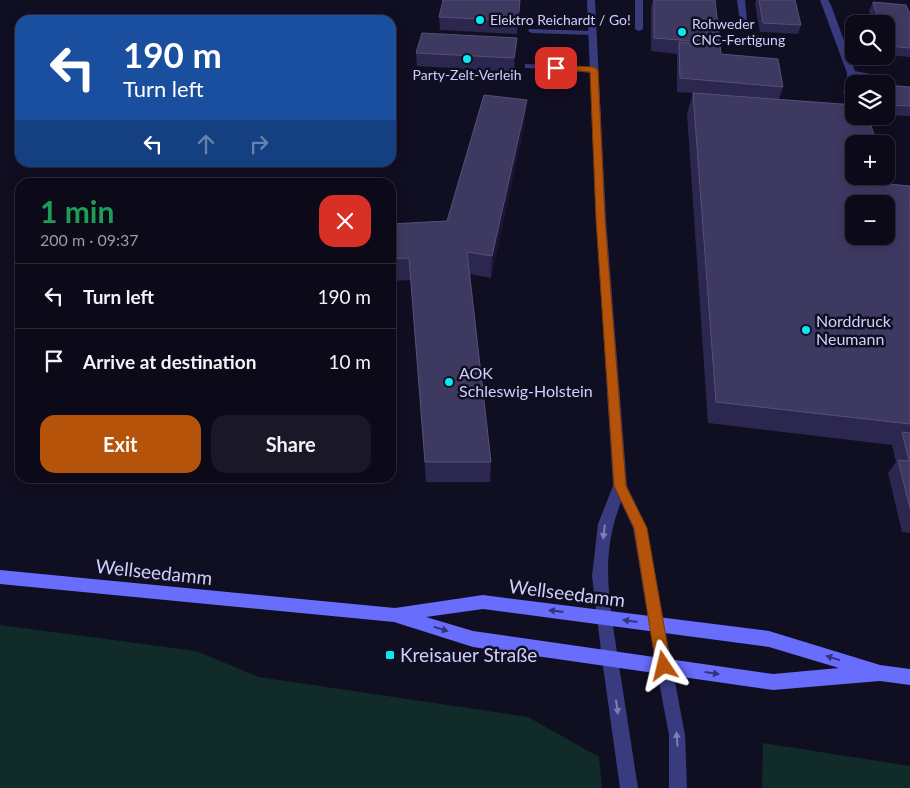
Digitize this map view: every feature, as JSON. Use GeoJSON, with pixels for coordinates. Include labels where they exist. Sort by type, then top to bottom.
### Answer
{"type":"FeatureCollection","features":[{"type":"Feature","properties":{"kind":"main road","name":"Wellseedamm"},"geometry":{"type":"LineString","coordinates":[[0,577],[394,615],[473,639],[773,682],[880,672]]}},
{"type":"Feature","properties":{"kind":"main road","name":"Wellseedamm"},"geometry":{"type":"LineString","coordinates":[[394,615],[483,602],[770,639],[880,672],[910,677]]}},
{"type":"Feature","properties":{"kind":"street"},"geometry":{"type":"LineString","coordinates":[[590,0],[601,219],[620,486],[640,528],[677,736],[678,788]]}},
{"type":"Feature","properties":{"kind":"street"},"geometry":{"type":"LineString","coordinates":[[638,0],[640,29]]}},
{"type":"Feature","properties":{"kind":"street"},"geometry":{"type":"LineString","coordinates":[[741,0],[745,28]]}},
{"type":"Feature","properties":{"kind":"street"},"geometry":{"type":"LineString","coordinates":[[824,0],[850,73],[861,75]]}},
{"type":"Feature","properties":{"kind":"street"},"geometry":{"type":"LineString","coordinates":[[532,30],[592,33]]}},
{"type":"Feature","properties":{"kind":"street"},"geometry":{"type":"LineString","coordinates":[[528,66],[594,70]]}},
{"type":"Feature","properties":{"kind":"street"},"geometry":{"type":"LineString","coordinates":[[620,486],[605,524],[599,576],[629,788]]}},
{"type":"Feature","properties":{"kind":"green space"},"geometry":{"type":"Polygon","coordinates":[[[0,625],[196,651],[259,677],[528,717],[599,757],[602,788],[0,788],[0,625]]]}},
{"type":"Feature","properties":{"kind":"green space"},"geometry":{"type":"Polygon","coordinates":[[[763,743],[910,766],[910,788],[762,788],[763,743]]]}},
{"type":"Feature","properties":{"kind":"building"},"geometry":{"type":"Polygon","coordinates":[[[443,0],[520,0],[518,21],[439,17],[443,0]]]}},
{"type":"Feature","properties":{"kind":"building","name":"Rohweder CNC-Fertigung"},"geometry":{"type":"Polygon","coordinates":[[[654,0],[715,0],[720,43],[654,38],[654,0]]]}},
{"type":"Feature","properties":{"kind":"building"},"geometry":{"type":"Polygon","coordinates":[[[759,0],[795,0],[801,25],[763,23],[759,0]]]}},
{"type":"Feature","properties":{"kind":"building"},"geometry":{"type":"Polygon","coordinates":[[[873,2],[906,5],[910,14],[910,48],[895,47],[895,15],[877,15],[873,2]]]}},
{"type":"Feature","properties":{"kind":"building"},"geometry":{"type":"Polygon","coordinates":[[[422,33],[517,38],[514,58],[416,53],[422,33]]]}},
{"type":"Feature","properties":{"kind":"building"},"geometry":{"type":"Polygon","coordinates":[[[679,42],[720,45],[721,54],[778,59],[783,87],[680,78],[679,42]]]}},
{"type":"Feature","properties":{"kind":"building"},"geometry":{"type":"Polygon","coordinates":[[[895,86],[910,87],[910,106],[895,105],[895,86]]]}},
{"type":"Feature","properties":{"kind":"building","name":"Norddruck Neumann"},"geometry":{"type":"Polygon","coordinates":[[[693,93],[845,104],[845,125],[871,125],[874,135],[845,135],[845,185],[910,186],[910,424],[716,402],[693,93]]]}},
{"type":"Feature","properties":{"kind":"building","name":"AOK Schleswig-Holstein"},"geometry":{"type":"Polygon","coordinates":[[[484,95],[527,100],[492,256],[467,252],[491,462],[425,462],[409,258],[396,259],[396,224],[447,221],[484,95]]]}},
{"type":"Feature","properties":{"kind":"building"},"geometry":{"type":"Polygon","coordinates":[[[902,432],[910,433],[910,508],[898,460],[909,461],[902,432]]]}},
{"type":"Feature","properties":{"kind":"place","name":"Elektro Reichardt / Go!"},"geometry":{"type":"Point","coordinates":[480,20]}},
{"type":"Feature","properties":{"kind":"place","name":"Rohweder CNC-Fertigung"},"geometry":{"type":"Point","coordinates":[682,32]}},
{"type":"Feature","properties":{"kind":"place","name":"Party-Zelt-Verleih"},"geometry":{"type":"Point","coordinates":[467,59]}},
{"type":"Feature","properties":{"kind":"place","name":"Norddruck Neumann"},"geometry":{"type":"Point","coordinates":[806,330]}},
{"type":"Feature","properties":{"kind":"place","name":"AOK Schleswig-Holstein"},"geometry":{"type":"Point","coordinates":[449,382]}},
{"type":"Feature","properties":{"kind":"place","name":"Kreisauer Straße"},"geometry":{"type":"Point","coordinates":[390,655]}},
{"type":"Feature","properties":{"kind":"route"},"geometry":{"type":"LineString","coordinates":[[556,68],[594,70],[601,219],[620,486],[640,528],[664,666]]}}]}
